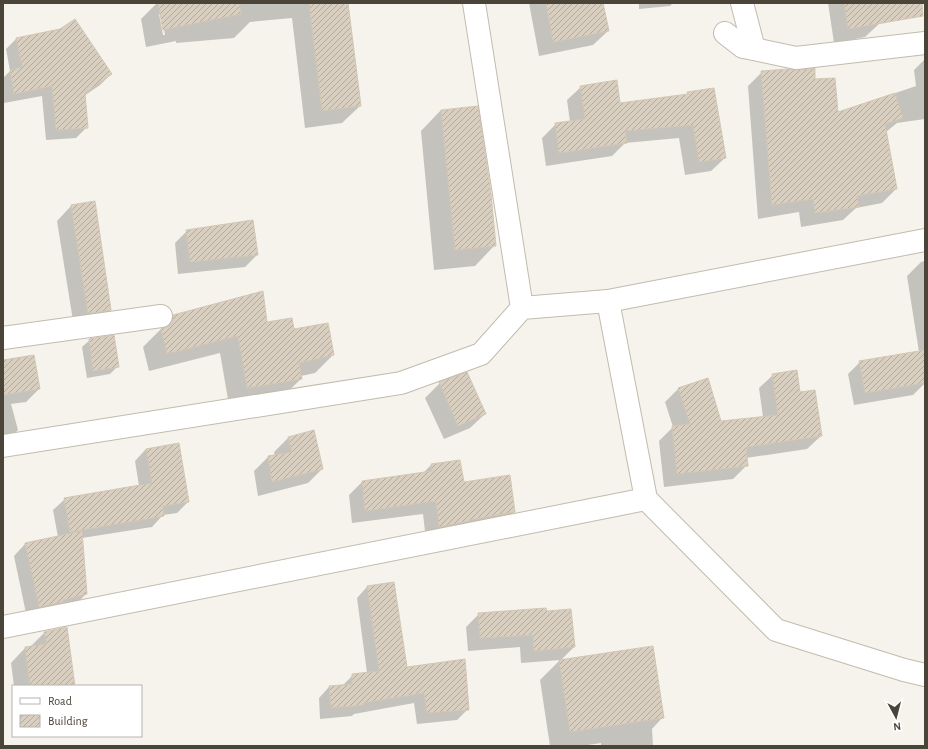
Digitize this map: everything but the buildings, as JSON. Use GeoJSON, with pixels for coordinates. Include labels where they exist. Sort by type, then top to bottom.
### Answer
{"type":"FeatureCollection","features":[{"type":"Feature","properties":{"kind":"street"},"geometry":{"type":"LineString","coordinates":[[474,3],[522,308]]}},
{"type":"Feature","properties":{"kind":"street"},"geometry":{"type":"LineString","coordinates":[[742,3],[754,50]]}},
{"type":"Feature","properties":{"kind":"street"},"geometry":{"type":"LineString","coordinates":[[725,33],[743,47],[796,58],[925,43]]}},
{"type":"Feature","properties":{"kind":"street"},"geometry":{"type":"LineString","coordinates":[[3,446],[401,383],[481,354],[522,308],[608,301],[925,240]]}},
{"type":"Feature","properties":{"kind":"street"},"geometry":{"type":"LineString","coordinates":[[608,301],[646,499],[776,630],[904,670],[925,675]]}},
{"type":"Feature","properties":{"kind":"street"},"geometry":{"type":"LineString","coordinates":[[3,338],[161,316]]}},
{"type":"Feature","properties":{"kind":"street"},"geometry":{"type":"LineString","coordinates":[[3,627],[646,499]]}}]}
